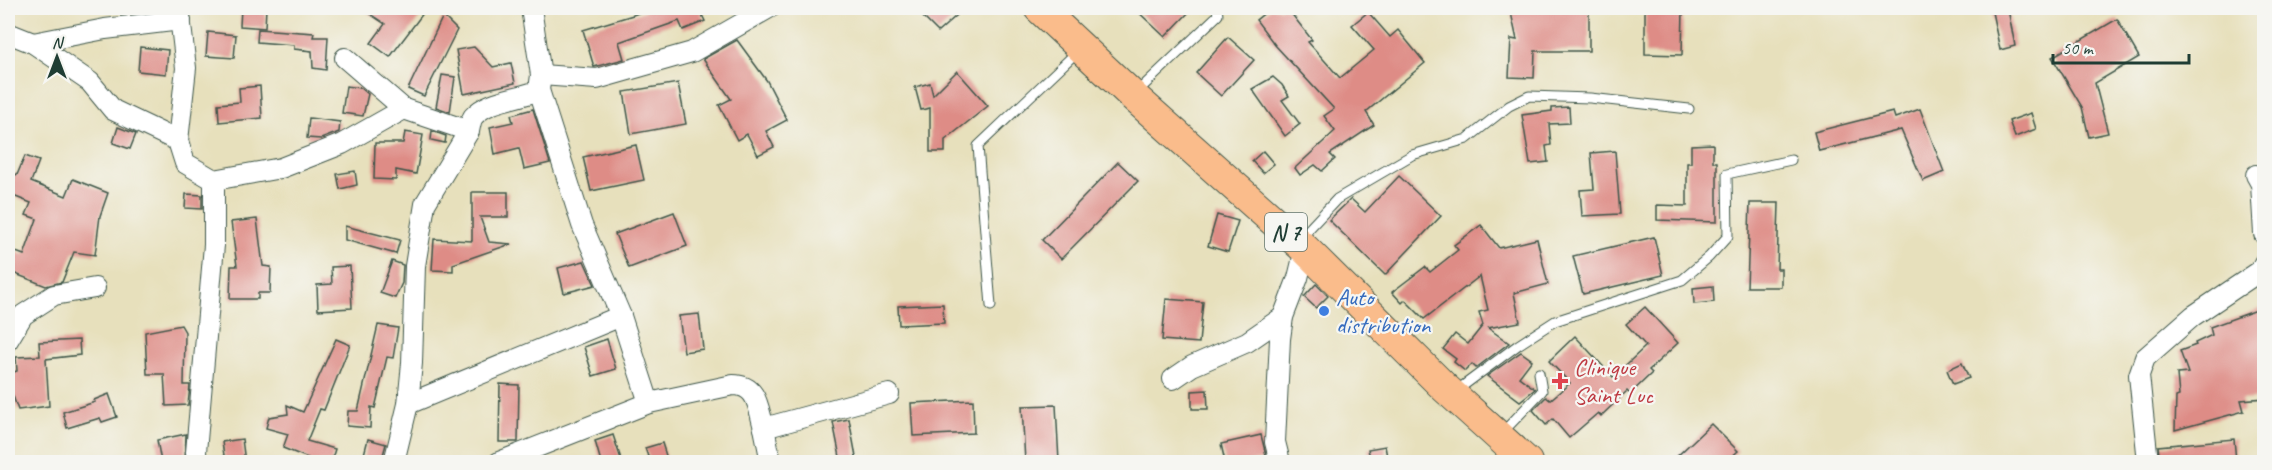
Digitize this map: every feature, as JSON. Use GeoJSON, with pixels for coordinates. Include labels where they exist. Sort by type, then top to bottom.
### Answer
{"type":"FeatureCollection","features":[{"type":"Feature","properties":{"kind":"main road","name":"N 7"},"geometry":{"type":"LineString","coordinates":[[1044,9],[1081,48],[1133,96],[1305,249],[1452,394],[1527,462]]}},
{"type":"Feature","properties":{"kind":"street"},"geometry":{"type":"LineString","coordinates":[[531,8],[540,83],[582,225],[621,316],[650,403]]}},
{"type":"Feature","properties":{"kind":"street"},"geometry":{"type":"LineString","coordinates":[[394,462],[408,404],[412,363],[415,266],[425,204],[469,131],[473,118],[493,104],[525,97],[540,83],[597,79],[692,52],[770,8]]}},
{"type":"Feature","properties":{"kind":"street"},"geometry":{"type":"LineString","coordinates":[[33,43],[180,14],[186,68],[178,141],[185,163],[214,180],[281,168],[342,144],[404,109]]}},
{"type":"Feature","properties":{"kind":"street"},"geometry":{"type":"LineString","coordinates":[[8,33],[33,43],[90,81],[113,110],[178,141]]}},
{"type":"Feature","properties":{"kind":"street"},"geometry":{"type":"LineString","coordinates":[[345,57],[404,109],[469,131]]}},
{"type":"Feature","properties":{"kind":"street"},"geometry":{"type":"LineString","coordinates":[[2256,175],[2260,184],[2265,234]]}},
{"type":"Feature","properties":{"kind":"street"},"geometry":{"type":"LineString","coordinates":[[197,462],[214,245],[214,180]]}},
{"type":"Feature","properties":{"kind":"street"},"geometry":{"type":"LineString","coordinates":[[1277,462],[1275,442],[1280,339],[1283,317],[1298,278],[1305,249]]}},
{"type":"Feature","properties":{"kind":"street"},"geometry":{"type":"LineString","coordinates":[[2148,462],[2139,375],[2145,358],[2193,316],[2260,271],[2265,262]]}},
{"type":"Feature","properties":{"kind":"street"},"geometry":{"type":"LineString","coordinates":[[8,340],[22,315],[54,295],[95,288]]}},
{"type":"Feature","properties":{"kind":"street"},"geometry":{"type":"LineString","coordinates":[[408,404],[621,316]]}},
{"type":"Feature","properties":{"kind":"street"},"geometry":{"type":"LineString","coordinates":[[1173,379],[1192,366],[1247,342],[1283,317]]}},
{"type":"Feature","properties":{"kind":"street"},"geometry":{"type":"LineString","coordinates":[[499,462],[650,403],[733,385],[744,385],[754,393],[771,462]]}},
{"type":"Feature","properties":{"kind":"street"},"geometry":{"type":"LineString","coordinates":[[764,428],[889,394]]}},
{"type":"Feature","properties":{"kind":"lane"},"geometry":{"type":"LineString","coordinates":[[1133,96],[1218,15],[1217,8]]}},
{"type":"Feature","properties":{"kind":"lane"},"geometry":{"type":"LineString","coordinates":[[990,306],[978,146],[1081,48]]}},
{"type":"Feature","properties":{"kind":"lane"},"geometry":{"type":"LineString","coordinates":[[1305,249],[1307,231],[1337,199],[1412,155],[1467,139],[1509,105],[1529,96],[1590,98],[1689,110]]}},
{"type":"Feature","properties":{"kind":"lane"},"geometry":{"type":"LineString","coordinates":[[1452,394],[1518,345],[1555,321],[1682,280],[1709,257],[1728,236],[1727,174],[1791,160]]}},
{"type":"Feature","properties":{"kind":"lane"},"geometry":{"type":"LineString","coordinates":[[1498,437],[1542,391],[1539,373]]}},
{"type":"Feature","properties":{"kind":"building"},"geometry":{"type":"Polygon","coordinates":[[[241,8],[266,8],[265,28],[240,26],[241,8]]]}},
{"type":"Feature","properties":{"kind":"building"},"geometry":{"type":"Polygon","coordinates":[[[361,8],[427,8],[390,57],[371,43],[385,24],[361,8]]]}},
{"type":"Feature","properties":{"kind":"building"},"geometry":{"type":"Polygon","coordinates":[[[651,8],[711,9],[701,13],[705,21],[683,30],[679,21],[619,42],[624,59],[594,67],[583,30],[651,8]]]}},
{"type":"Feature","properties":{"kind":"building"},"geometry":{"type":"Polygon","coordinates":[[[914,8],[965,8],[938,32],[914,8]]]}},
{"type":"Feature","properties":{"kind":"building"},"geometry":{"type":"Polygon","coordinates":[[[1134,8],[1193,8],[1165,37],[1134,8]]]}},
{"type":"Feature","properties":{"kind":"building"},"geometry":{"type":"Polygon","coordinates":[[[1271,8],[1287,8],[1312,40],[1308,42],[1340,78],[1374,50],[1352,25],[1368,12],[1390,37],[1398,30],[1425,63],[1366,112],[1374,125],[1330,154],[1335,159],[1322,171],[1315,165],[1300,175],[1295,168],[1335,131],[1324,116],[1334,109],[1275,45],[1256,20],[1271,8]]]}},
{"type":"Feature","properties":{"kind":"building"},"geometry":{"type":"Polygon","coordinates":[[[1510,8],[1589,8],[1589,51],[1535,51],[1534,78],[1509,77],[1511,39],[1517,40],[1510,8]]]}},
{"type":"Feature","properties":{"kind":"building"},"geometry":{"type":"Polygon","coordinates":[[[1645,8],[1683,8],[1682,55],[1645,54],[1645,8]]]}},
{"type":"Feature","properties":{"kind":"building"},"geometry":{"type":"Polygon","coordinates":[[[2008,9],[2015,46],[2000,50],[1992,12],[2008,9]]]}},
{"type":"Feature","properties":{"kind":"building"},"geometry":{"type":"Polygon","coordinates":[[[443,16],[457,30],[424,96],[408,89],[443,16]]]}},
{"type":"Feature","properties":{"kind":"building"},"geometry":{"type":"Polygon","coordinates":[[[2117,19],[2139,57],[2095,83],[2108,133],[2089,137],[2082,107],[2052,57],[2117,19]]]}},
{"type":"Feature","properties":{"kind":"building"},"geometry":{"type":"Polygon","coordinates":[[[258,29],[314,33],[313,37],[328,37],[326,70],[313,68],[312,51],[294,49],[294,45],[257,42],[258,29]]]}},
{"type":"Feature","properties":{"kind":"building"},"geometry":{"type":"Polygon","coordinates":[[[208,32],[236,35],[234,58],[206,56],[208,32]]]}},
{"type":"Feature","properties":{"kind":"building"},"geometry":{"type":"Polygon","coordinates":[[[1228,37],[1254,60],[1221,96],[1196,73],[1228,37]]]}},
{"type":"Feature","properties":{"kind":"building"},"geometry":{"type":"Polygon","coordinates":[[[737,40],[767,81],[787,120],[766,131],[774,147],[758,155],[747,134],[737,140],[719,105],[731,99],[703,59],[737,40]]]}},
{"type":"Feature","properties":{"kind":"building"},"geometry":{"type":"Polygon","coordinates":[[[140,47],[168,50],[166,74],[138,71],[140,47]]]}},
{"type":"Feature","properties":{"kind":"building"},"geometry":{"type":"Polygon","coordinates":[[[474,47],[493,67],[511,63],[515,83],[464,94],[456,50],[474,47]]]}},
{"type":"Feature","properties":{"kind":"building"},"geometry":{"type":"Polygon","coordinates":[[[957,71],[988,106],[945,140],[945,152],[930,152],[930,108],[921,110],[915,87],[930,83],[933,95],[957,71]]]}},
{"type":"Feature","properties":{"kind":"building"},"geometry":{"type":"Polygon","coordinates":[[[442,75],[455,77],[450,112],[436,107],[442,75]]]}},
{"type":"Feature","properties":{"kind":"building"},"geometry":{"type":"Polygon","coordinates":[[[1273,77],[1289,96],[1282,100],[1300,124],[1285,136],[1252,89],[1273,77]]]}},
{"type":"Feature","properties":{"kind":"building"},"geometry":{"type":"Polygon","coordinates":[[[678,83],[686,124],[631,134],[624,92],[678,83]]]}},
{"type":"Feature","properties":{"kind":"building"},"geometry":{"type":"Polygon","coordinates":[[[260,86],[262,118],[219,122],[218,104],[240,102],[239,88],[260,86]]]}},
{"type":"Feature","properties":{"kind":"building"},"geometry":{"type":"Polygon","coordinates":[[[346,86],[361,88],[368,94],[363,116],[342,113],[346,86]]]}},
{"type":"Feature","properties":{"kind":"building"},"geometry":{"type":"Polygon","coordinates":[[[1569,107],[1570,123],[1549,124],[1551,145],[1546,146],[1548,162],[1530,164],[1522,115],[1552,111],[1552,108],[1569,107]]]}},
{"type":"Feature","properties":{"kind":"building"},"geometry":{"type":"Polygon","coordinates":[[[533,109],[550,163],[524,169],[519,148],[495,154],[490,127],[513,122],[511,115],[533,109]]]}},
{"type":"Feature","properties":{"kind":"building"},"geometry":{"type":"Polygon","coordinates":[[[1920,109],[1944,172],[1923,181],[1901,130],[1819,151],[1814,132],[1893,112],[1895,118],[1920,109]]]}},
{"type":"Feature","properties":{"kind":"building"},"geometry":{"type":"Polygon","coordinates":[[[2031,113],[2036,129],[2015,137],[2009,121],[2031,113]]]}},
{"type":"Feature","properties":{"kind":"building"},"geometry":{"type":"Polygon","coordinates":[[[309,118],[340,122],[339,132],[321,139],[307,138],[309,118]]]}},
{"type":"Feature","properties":{"kind":"building"},"geometry":{"type":"Polygon","coordinates":[[[118,127],[136,134],[130,149],[113,143],[118,127]]]}},
{"type":"Feature","properties":{"kind":"building"},"geometry":{"type":"Polygon","coordinates":[[[432,131],[446,136],[445,143],[431,140],[432,131]]]}},
{"type":"Feature","properties":{"kind":"building"},"geometry":{"type":"Polygon","coordinates":[[[405,132],[423,135],[416,174],[396,170],[396,180],[374,179],[375,143],[403,143],[405,132]]]}},
{"type":"Feature","properties":{"kind":"building"},"geometry":{"type":"Polygon","coordinates":[[[1713,144],[1713,162],[1717,162],[1717,222],[1657,220],[1657,205],[1687,206],[1687,163],[1691,163],[1691,145],[1713,144]]]}},
{"type":"Feature","properties":{"kind":"building"},"geometry":{"type":"Polygon","coordinates":[[[636,145],[644,180],[591,191],[583,157],[636,145]]]}},
{"type":"Feature","properties":{"kind":"building"},"geometry":{"type":"Polygon","coordinates":[[[1263,151],[1274,164],[1263,173],[1252,161],[1263,151]]]}},
{"type":"Feature","properties":{"kind":"building"},"geometry":{"type":"Polygon","coordinates":[[[1615,151],[1620,214],[1582,216],[1580,190],[1594,189],[1591,153],[1615,151]]]}},
{"type":"Feature","properties":{"kind":"building"},"geometry":{"type":"Polygon","coordinates":[[[25,156],[39,161],[31,182],[66,196],[73,179],[108,193],[100,216],[95,255],[74,252],[62,282],[46,286],[8,271],[8,249],[24,255],[37,219],[26,215],[31,203],[8,194],[8,170],[17,175],[25,156]]]}},
{"type":"Feature","properties":{"kind":"building"},"geometry":{"type":"Polygon","coordinates":[[[1118,162],[1138,181],[1061,259],[1042,240],[1118,162]]]}},
{"type":"Feature","properties":{"kind":"building"},"geometry":{"type":"Polygon","coordinates":[[[355,171],[357,185],[340,189],[337,174],[355,171]]]}},
{"type":"Feature","properties":{"kind":"building"},"geometry":{"type":"Polygon","coordinates":[[[1399,176],[1441,216],[1385,275],[1329,220],[1351,199],[1365,212],[1399,176]]]}},
{"type":"Feature","properties":{"kind":"building"},"geometry":{"type":"Polygon","coordinates":[[[472,192],[508,192],[508,217],[480,217],[489,242],[511,244],[453,264],[453,271],[432,270],[434,239],[472,241],[472,192]]]}},
{"type":"Feature","properties":{"kind":"building"},"geometry":{"type":"Polygon","coordinates":[[[186,194],[202,195],[202,209],[185,208],[186,194]]]}},
{"type":"Feature","properties":{"kind":"building"},"geometry":{"type":"Polygon","coordinates":[[[1750,203],[1779,203],[1777,269],[1781,269],[1781,287],[1747,287],[1750,203]]]}},
{"type":"Feature","properties":{"kind":"building"},"geometry":{"type":"Polygon","coordinates":[[[674,212],[687,246],[629,268],[615,234],[674,212]]]}},
{"type":"Feature","properties":{"kind":"building"},"geometry":{"type":"Polygon","coordinates":[[[1217,215],[1238,221],[1228,252],[1208,246],[1217,215]]]}},
{"type":"Feature","properties":{"kind":"building"},"geometry":{"type":"Polygon","coordinates":[[[257,219],[263,266],[271,267],[270,293],[258,293],[258,299],[230,299],[231,266],[237,266],[231,222],[257,219]]]}},
{"type":"Feature","properties":{"kind":"building"},"geometry":{"type":"Polygon","coordinates":[[[1481,225],[1499,248],[1537,239],[1548,284],[1514,293],[1520,322],[1488,328],[1509,343],[1476,368],[1472,364],[1465,371],[1454,362],[1456,359],[1443,349],[1455,334],[1468,344],[1483,325],[1479,312],[1488,310],[1480,276],[1424,319],[1405,300],[1402,303],[1392,292],[1425,267],[1430,272],[1458,250],[1454,245],[1481,225]]]}},
{"type":"Feature","properties":{"kind":"building"},"geometry":{"type":"Polygon","coordinates":[[[345,226],[400,240],[396,254],[345,240],[345,226]]]}},
{"type":"Feature","properties":{"kind":"building"},"geometry":{"type":"Polygon","coordinates":[[[1654,237],[1663,275],[1583,294],[1573,256],[1654,237]]]}},
{"type":"Feature","properties":{"kind":"building"},"geometry":{"type":"Polygon","coordinates":[[[392,261],[403,265],[402,283],[395,298],[380,293],[392,261]]]}},
{"type":"Feature","properties":{"kind":"building"},"geometry":{"type":"Polygon","coordinates":[[[584,261],[595,285],[564,293],[558,268],[584,261]]]}},
{"type":"Feature","properties":{"kind":"building"},"geometry":{"type":"Polygon","coordinates":[[[350,266],[352,308],[318,310],[317,285],[332,284],[331,267],[350,266]]]}},
{"type":"Feature","properties":{"kind":"building"},"geometry":{"type":"Polygon","coordinates":[[[1316,284],[1328,296],[1316,308],[1304,297],[1316,284]]]}},
{"type":"Feature","properties":{"kind":"building"},"geometry":{"type":"Polygon","coordinates":[[[1713,286],[1714,302],[1694,304],[1693,288],[1713,286]]]}},
{"type":"Feature","properties":{"kind":"building"},"geometry":{"type":"Polygon","coordinates":[[[1166,299],[1203,302],[1199,343],[1162,340],[1166,299]]]}},
{"type":"Feature","properties":{"kind":"building"},"geometry":{"type":"Polygon","coordinates":[[[943,304],[944,323],[899,325],[898,306],[943,304]]]}},
{"type":"Feature","properties":{"kind":"building"},"geometry":{"type":"Polygon","coordinates":[[[1645,307],[1678,343],[1649,370],[1652,373],[1630,394],[1627,391],[1601,416],[1598,413],[1569,438],[1553,419],[1546,425],[1533,410],[1546,397],[1550,400],[1570,383],[1549,361],[1575,336],[1613,377],[1646,346],[1626,324],[1645,307]]]}},
{"type":"Feature","properties":{"kind":"building"},"geometry":{"type":"Polygon","coordinates":[[[2265,307],[2265,398],[2241,400],[2244,411],[2175,430],[2176,397],[2179,396],[2177,374],[2188,373],[2180,351],[2212,335],[2210,327],[2265,307]]]}},
{"type":"Feature","properties":{"kind":"building"},"geometry":{"type":"Polygon","coordinates":[[[699,314],[703,349],[684,352],[679,316],[699,314]]]}},
{"type":"Feature","properties":{"kind":"building"},"geometry":{"type":"Polygon","coordinates":[[[181,325],[185,332],[184,385],[190,385],[188,405],[166,406],[164,374],[147,374],[145,332],[181,325]]]}},
{"type":"Feature","properties":{"kind":"building"},"geometry":{"type":"Polygon","coordinates":[[[378,325],[398,328],[393,358],[387,357],[375,408],[371,407],[370,428],[347,426],[348,411],[358,411],[378,325]]]}},
{"type":"Feature","properties":{"kind":"building"},"geometry":{"type":"Polygon","coordinates":[[[336,339],[350,345],[324,410],[320,409],[307,441],[335,449],[331,462],[307,462],[308,458],[283,448],[288,434],[266,428],[269,417],[288,414],[287,405],[303,412],[336,339]]]}},
{"type":"Feature","properties":{"kind":"building"},"geometry":{"type":"Polygon","coordinates":[[[607,339],[616,369],[593,376],[584,347],[607,339]]]}},
{"type":"Feature","properties":{"kind":"building"},"geometry":{"type":"Polygon","coordinates":[[[79,340],[80,355],[46,359],[49,406],[18,410],[8,382],[8,374],[17,371],[16,357],[40,356],[39,342],[79,340]]]}},
{"type":"Feature","properties":{"kind":"building"},"geometry":{"type":"Polygon","coordinates":[[[1521,352],[1532,360],[1519,377],[1535,389],[1520,401],[1487,376],[1521,352]]]}},
{"type":"Feature","properties":{"kind":"building"},"geometry":{"type":"Polygon","coordinates":[[[1962,363],[1969,378],[1953,384],[1947,370],[1962,363]]]}},
{"type":"Feature","properties":{"kind":"building"},"geometry":{"type":"Polygon","coordinates":[[[500,384],[519,385],[518,442],[499,442],[500,384]]]}},
{"type":"Feature","properties":{"kind":"building"},"geometry":{"type":"Polygon","coordinates":[[[1207,390],[1208,409],[1192,409],[1192,391],[1207,390]]]}},
{"type":"Feature","properties":{"kind":"building"},"geometry":{"type":"Polygon","coordinates":[[[109,394],[117,417],[102,422],[100,418],[67,428],[63,412],[95,402],[94,400],[109,394]]]}},
{"type":"Feature","properties":{"kind":"building"},"geometry":{"type":"Polygon","coordinates":[[[973,400],[974,433],[913,436],[911,403],[973,400]]]}},
{"type":"Feature","properties":{"kind":"building"},"geometry":{"type":"Polygon","coordinates":[[[1056,405],[1059,462],[1025,462],[1022,406],[1056,405]]]}},
{"type":"Feature","properties":{"kind":"building"},"geometry":{"type":"Polygon","coordinates":[[[849,419],[857,462],[841,462],[833,422],[849,419]]]}},
{"type":"Feature","properties":{"kind":"building"},"geometry":{"type":"Polygon","coordinates":[[[1711,424],[1738,451],[1726,462],[1671,462],[1711,424]]]}},
{"type":"Feature","properties":{"kind":"building"},"geometry":{"type":"Polygon","coordinates":[[[186,434],[185,462],[161,462],[157,440],[186,434]]]}},
{"type":"Feature","properties":{"kind":"building"},"geometry":{"type":"Polygon","coordinates":[[[613,435],[622,462],[601,462],[595,441],[613,435]]]}},
{"type":"Feature","properties":{"kind":"building"},"geometry":{"type":"Polygon","coordinates":[[[1261,435],[1267,459],[1225,462],[1221,444],[1261,435]]]}},
{"type":"Feature","properties":{"kind":"building"},"geometry":{"type":"Polygon","coordinates":[[[242,439],[245,462],[225,462],[222,442],[242,439]]]}},
{"type":"Feature","properties":{"kind":"building"},"geometry":{"type":"Polygon","coordinates":[[[368,439],[386,444],[381,462],[362,462],[368,439]]]}},
{"type":"Feature","properties":{"kind":"building"},"geometry":{"type":"Polygon","coordinates":[[[2234,439],[2236,461],[2160,462],[2158,446],[2234,439]]]}},
{"type":"Feature","properties":{"kind":"building"},"geometry":{"type":"Polygon","coordinates":[[[662,443],[668,462],[650,462],[645,448],[662,443]]]}},
{"type":"Feature","properties":{"kind":"building"},"geometry":{"type":"Polygon","coordinates":[[[1385,446],[1388,462],[1371,462],[1368,449],[1385,446]]]}},
{"type":"Feature","properties":{"kind":"place","name":"Auto distribution"},"geometry":{"type":"Point","coordinates":[1324,311]}},
{"type":"Feature","properties":{"kind":"place","name":"Clinique Saint Luc"},"geometry":{"type":"Point","coordinates":[1560,381]}}]}
